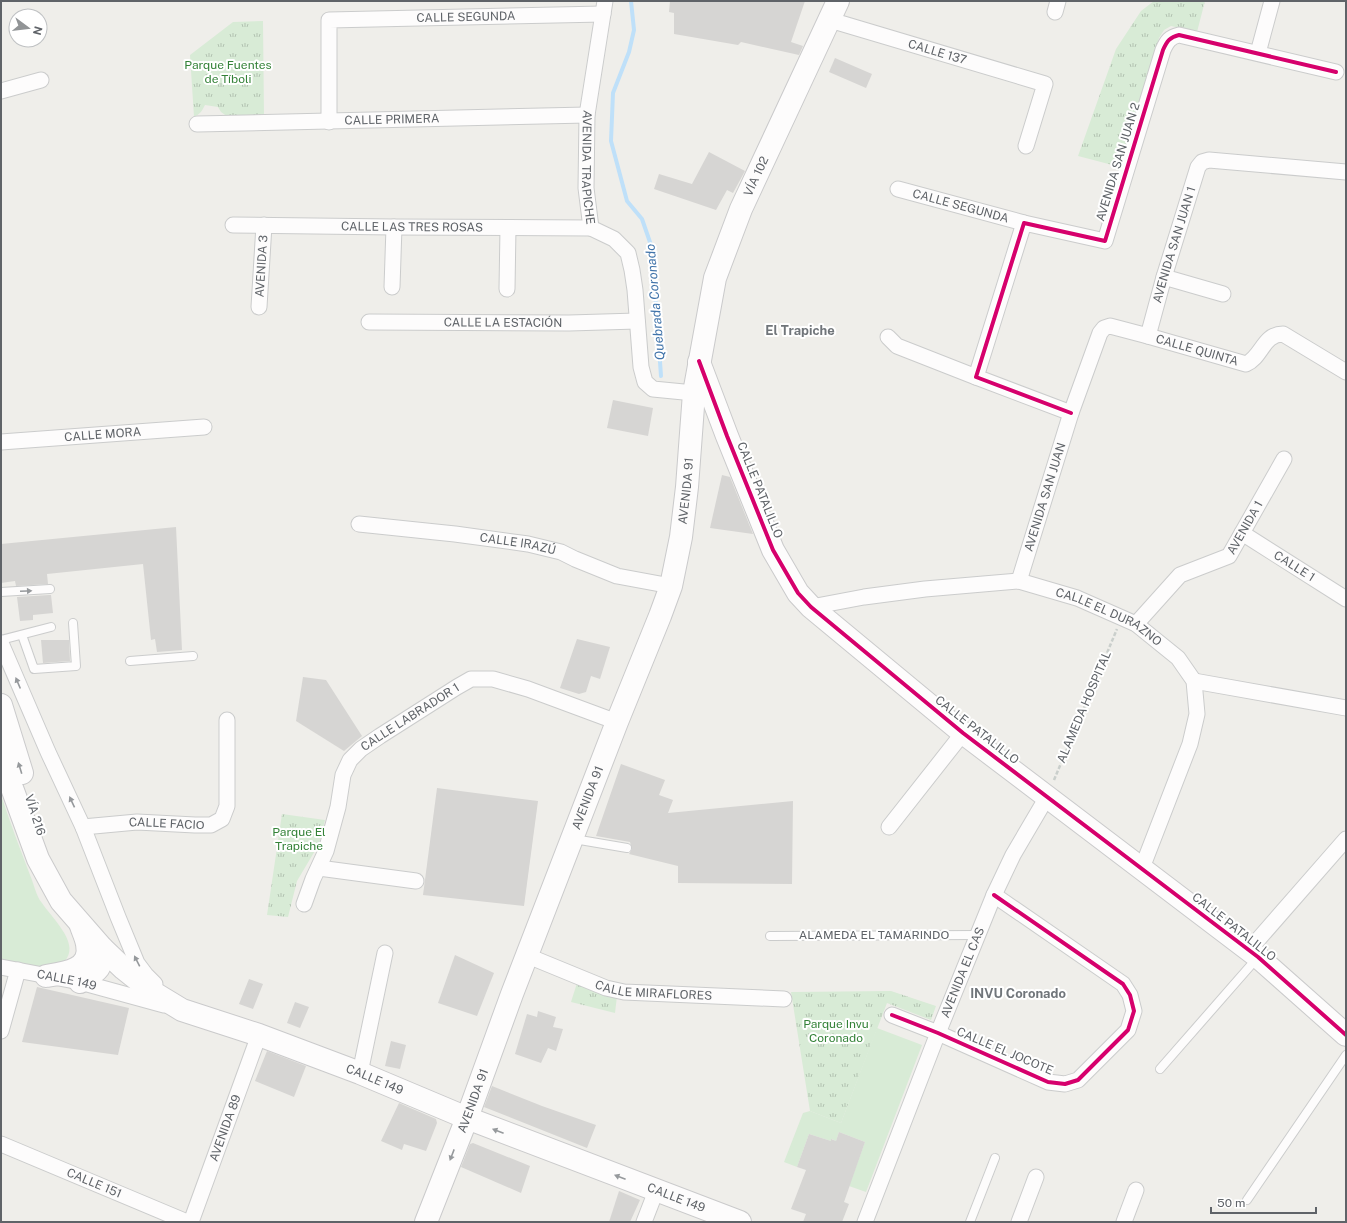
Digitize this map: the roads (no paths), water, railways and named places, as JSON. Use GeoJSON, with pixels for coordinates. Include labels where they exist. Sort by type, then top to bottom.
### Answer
{"type":"FeatureCollection","features":[{"type":"Feature","properties":{"kind":"main road","name":"VÍA 102"},"geometry":{"type":"LineString","coordinates":[[699,361],[715,278],[741,209],[834,10]]}},
{"type":"Feature","properties":{"kind":"main road"},"geometry":{"type":"LineString","coordinates":[[702,392],[708,353],[708,314]]}},
{"type":"Feature","properties":{"kind":"main road","name":"AVENIDA 91"},"geometry":{"type":"LineString","coordinates":[[426,1222],[467,1118],[512,994],[671,586],[682,530],[687,487],[702,392],[699,361]]}},
{"type":"Feature","properties":{"kind":"main road","name":"CALLE PATALILLO"},"geometry":{"type":"LineString","coordinates":[[702,392],[727,436],[773,550],[798,592],[811,607],[963,733],[1254,953],[1346,1035]]}},
{"type":"Feature","properties":{"kind":"main road","name":"VÍA 216"},"geometry":{"type":"LineString","coordinates":[[1,705],[49,855],[80,922]]}},
{"type":"Feature","properties":{"kind":"main road","name":"VÍA 216"},"geometry":{"type":"LineString","coordinates":[[1,754],[38,859],[61,901],[102,948],[124,969],[141,984],[182,1010]]}},
{"type":"Feature","properties":{"kind":"main road"},"geometry":{"type":"LineString","coordinates":[[46,976],[68,972],[80,966],[87,957],[88,944],[80,922]]}},
{"type":"Feature","properties":{"kind":"main road"},"geometry":{"type":"LineString","coordinates":[[80,982],[97,972],[103,957],[102,948]]}},
{"type":"Feature","properties":{"kind":"main road","name":"CALLE 149"},"geometry":{"type":"LineString","coordinates":[[182,1010],[259,1034],[360,1073],[467,1118],[740,1222]]}},
{"type":"Feature","properties":{"kind":"street"},"geometry":{"type":"LineString","coordinates":[[1258,53],[1272,1]]}},
{"type":"Feature","properties":{"kind":"street","name":"CALLE SEGUNDA"},"geometry":{"type":"LineString","coordinates":[[329,122],[329,20],[604,7]]}},
{"type":"Feature","properties":{"kind":"street","name":"AVENIDA TRAPICHE"},"geometry":{"type":"LineString","coordinates":[[604,7],[587,116],[586,188],[591,228],[614,240],[628,254],[636,290],[641,367],[645,382],[654,389],[702,392]]}},
{"type":"Feature","properties":{"kind":"street","name":"CALLE 137"},"geometry":{"type":"LineString","coordinates":[[834,10],[1045,84],[1026,146]]}},
{"type":"Feature","properties":{"kind":"street","name":"AVENIDA SAN JUAN 2"},"geometry":{"type":"LineString","coordinates":[[1024,223],[1105,241],[1163,50],[1166,42],[1172,37],[1180,35],[1336,72]]}},
{"type":"Feature","properties":{"kind":"street"},"geometry":{"type":"LineString","coordinates":[[1,91],[41,80]]}},
{"type":"Feature","properties":{"kind":"street","name":"CALLE PRIMERA"},"geometry":{"type":"LineString","coordinates":[[197,124],[587,116]]}},
{"type":"Feature","properties":{"kind":"street","name":"AVENIDA SAN JUAN 1"},"geometry":{"type":"LineString","coordinates":[[1148,336],[1164,277],[1198,167],[1202,162],[1209,160],[1346,172]]}},
{"type":"Feature","properties":{"kind":"street","name":"CALLE SEGUNDA"},"geometry":{"type":"LineString","coordinates":[[898,189],[1024,223]]}},
{"type":"Feature","properties":{"kind":"street"},"geometry":{"type":"LineString","coordinates":[[976,377],[1024,223]]}},
{"type":"Feature","properties":{"kind":"street","name":"CALLE LAS TRES ROSAS"},"geometry":{"type":"LineString","coordinates":[[233,225],[591,228]]}},
{"type":"Feature","properties":{"kind":"street","name":"AVENIDA 3"},"geometry":{"type":"LineString","coordinates":[[259,307],[264,225]]}},
{"type":"Feature","properties":{"kind":"street"},"geometry":{"type":"LineString","coordinates":[[392,286],[394,227]]}},
{"type":"Feature","properties":{"kind":"street"},"geometry":{"type":"LineString","coordinates":[[507,289],[508,228]]}},
{"type":"Feature","properties":{"kind":"street"},"geometry":{"type":"LineString","coordinates":[[1164,277],[1223,294]]}},
{"type":"Feature","properties":{"kind":"street","name":"CALLE LA ESTACIÓN"},"geometry":{"type":"LineString","coordinates":[[369,322],[569,323],[637,321]]}},
{"type":"Feature","properties":{"kind":"street"},"geometry":{"type":"LineString","coordinates":[[888,337],[897,346],[1072,413],[1100,333],[1104,328],[1110,326],[1148,336]]}},
{"type":"Feature","properties":{"kind":"street","name":"CALLE QUINTA"},"geometry":{"type":"LineString","coordinates":[[1148,336],[1246,364],[1252,361],[1269,338],[1277,334],[1283,334],[1346,372]]}},
{"type":"Feature","properties":{"kind":"street","name":"AVENIDA SAN JUAN"},"geometry":{"type":"LineString","coordinates":[[1019,581],[1072,413]]}},
{"type":"Feature","properties":{"kind":"street","name":"CALLE MORA"},"geometry":{"type":"LineString","coordinates":[[1,442],[204,427]]}},
{"type":"Feature","properties":{"kind":"street","name":"AVENIDA 1"},"geometry":{"type":"LineString","coordinates":[[1136,624],[1180,575],[1228,556],[1284,459]]}},
{"type":"Feature","properties":{"kind":"street","name":"CALLE IRAZÚ"},"geometry":{"type":"LineString","coordinates":[[359,524],[528,544],[561,552],[617,576],[671,586]]}},
{"type":"Feature","properties":{"kind":"street","name":"CALLE 1"},"geometry":{"type":"LineString","coordinates":[[1242,534],[1346,599]]}},
{"type":"Feature","properties":{"kind":"street","name":"CALLE EL DURAZNO"},"geometry":{"type":"LineString","coordinates":[[811,607],[864,597],[925,589],[1019,581],[1077,598],[1136,624],[1178,658],[1194,681],[1197,714],[1190,744],[1142,868]]}},
{"type":"Feature","properties":{"kind":"street"},"geometry":{"type":"LineString","coordinates":[[1,642],[48,752],[83,827],[118,917],[138,963],[146,975],[182,1010]]}},
{"type":"Feature","properties":{"kind":"street","name":"CALLE LABRADOR 1"},"geometry":{"type":"LineString","coordinates":[[304,904],[313,879],[326,851],[334,824],[343,775],[350,760],[361,749],[380,736],[457,687],[471,679],[493,679],[528,689],[617,722]]}},
{"type":"Feature","properties":{"kind":"street"},"geometry":{"type":"LineString","coordinates":[[1194,681],[1346,708]]}},
{"type":"Feature","properties":{"kind":"street","name":"CALLE FACIO"},"geometry":{"type":"LineString","coordinates":[[83,827],[137,822],[211,825],[222,819],[227,806],[227,720]]}},
{"type":"Feature","properties":{"kind":"street"},"geometry":{"type":"LineString","coordinates":[[889,827],[963,733]]}},
{"type":"Feature","properties":{"kind":"street","name":"AVENIDA EL CAS"},"geometry":{"type":"LineString","coordinates":[[865,1222],[938,1033],[994,895],[1013,855],[1047,797]]}},
{"type":"Feature","properties":{"kind":"street"},"geometry":{"type":"LineString","coordinates":[[1254,953],[1346,839]]}},
{"type":"Feature","properties":{"kind":"street"},"geometry":{"type":"LineString","coordinates":[[319,868],[416,881]]}},
{"type":"Feature","properties":{"kind":"street","name":"CALLE EL JOCOTE"},"geometry":{"type":"LineString","coordinates":[[892,1015],[938,1033],[1048,1082],[1065,1084],[1078,1080],[1128,1030],[1134,1011],[1130,995],[1123,984],[994,895]]}},
{"type":"Feature","properties":{"kind":"street"},"geometry":{"type":"LineString","coordinates":[[360,1073],[385,953]]}},
{"type":"Feature","properties":{"kind":"street","name":"CALLE MIRAFLORES"},"geometry":{"type":"LineString","coordinates":[[528,956],[606,988],[624,992],[784,999]]}},
{"type":"Feature","properties":{"kind":"street","name":"CALLE 149"},"geometry":{"type":"LineString","coordinates":[[1,967],[80,982],[182,1010]]}},
{"type":"Feature","properties":{"kind":"street"},"geometry":{"type":"LineString","coordinates":[[1,1031],[18,970]]}},
{"type":"Feature","properties":{"kind":"street","name":"AVENIDA 89"},"geometry":{"type":"LineString","coordinates":[[191,1222],[259,1034]]}},
{"type":"Feature","properties":{"kind":"street","name":"CALLE 151"},"geometry":{"type":"LineString","coordinates":[[1,1144],[187,1222]]}},
{"type":"Feature","properties":{"kind":"street"},"geometry":{"type":"LineString","coordinates":[[1019,1222],[1036,1177]]}},
{"type":"Feature","properties":{"kind":"street"},"geometry":{"type":"LineString","coordinates":[[644,1222],[656,1190]]}},
{"type":"Feature","properties":{"kind":"street"},"geometry":{"type":"LineString","coordinates":[[1124,1222],[1136,1190]]}},
{"type":"Feature","properties":{"kind":"lane"},"geometry":{"type":"LineString","coordinates":[[1,592],[50,590]]}},
{"type":"Feature","properties":{"kind":"lane"},"geometry":{"type":"LineString","coordinates":[[22,635],[34,669],[76,666],[73,623]]}},
{"type":"Feature","properties":{"kind":"lane"},"geometry":{"type":"LineString","coordinates":[[1,642],[51,627]]}},
{"type":"Feature","properties":{"kind":"lane"},"geometry":{"type":"LineString","coordinates":[[130,661],[193,656]]}},
{"type":"Feature","properties":{"kind":"lane"},"geometry":{"type":"LineString","coordinates":[[573,839],[627,848]]}},
{"type":"Feature","properties":{"kind":"lane","name":"ALAMEDA EL TAMARINDO"},"geometry":{"type":"LineString","coordinates":[[770,936],[978,935]]}},
{"type":"Feature","properties":{"kind":"lane"},"geometry":{"type":"LineString","coordinates":[[1160,1069],[1254,953]]}},
{"type":"Feature","properties":{"kind":"lane"},"geometry":{"type":"LineString","coordinates":[[1247,1200],[1346,1055]]}},
{"type":"Feature","properties":{"kind":"lane"},"geometry":{"type":"LineString","coordinates":[[970,1222],[995,1158]]}},
{"type":"Feature","properties":{"kind":"waterway","name":"Quebrada Coronado"},"geometry":{"type":"LineString","coordinates":[[631,1],[634,30],[629,52],[613,93],[611,141],[627,201],[642,219],[652,248],[661,376]]}},
{"type":"Feature","properties":{"kind":"district","name":"El Trapiche"},"geometry":{"type":"Point","coordinates":[800,330]}},
{"type":"Feature","properties":{"kind":"district","name":"INVU Coronado"},"geometry":{"type":"Point","coordinates":[1018,993]}},
{"type":"Feature","properties":{"kind":"park label","name":"Parque Fuentes de Tíboli"},"geometry":{"type":"Point","coordinates":[228,72]}},
{"type":"Feature","properties":{"kind":"park label","name":"Parque El Trapiche"},"geometry":{"type":"Point","coordinates":[299,839]}},
{"type":"Feature","properties":{"kind":"park label","name":"Parque Invu Coronado"},"geometry":{"type":"Point","coordinates":[836,1031]}}]}
